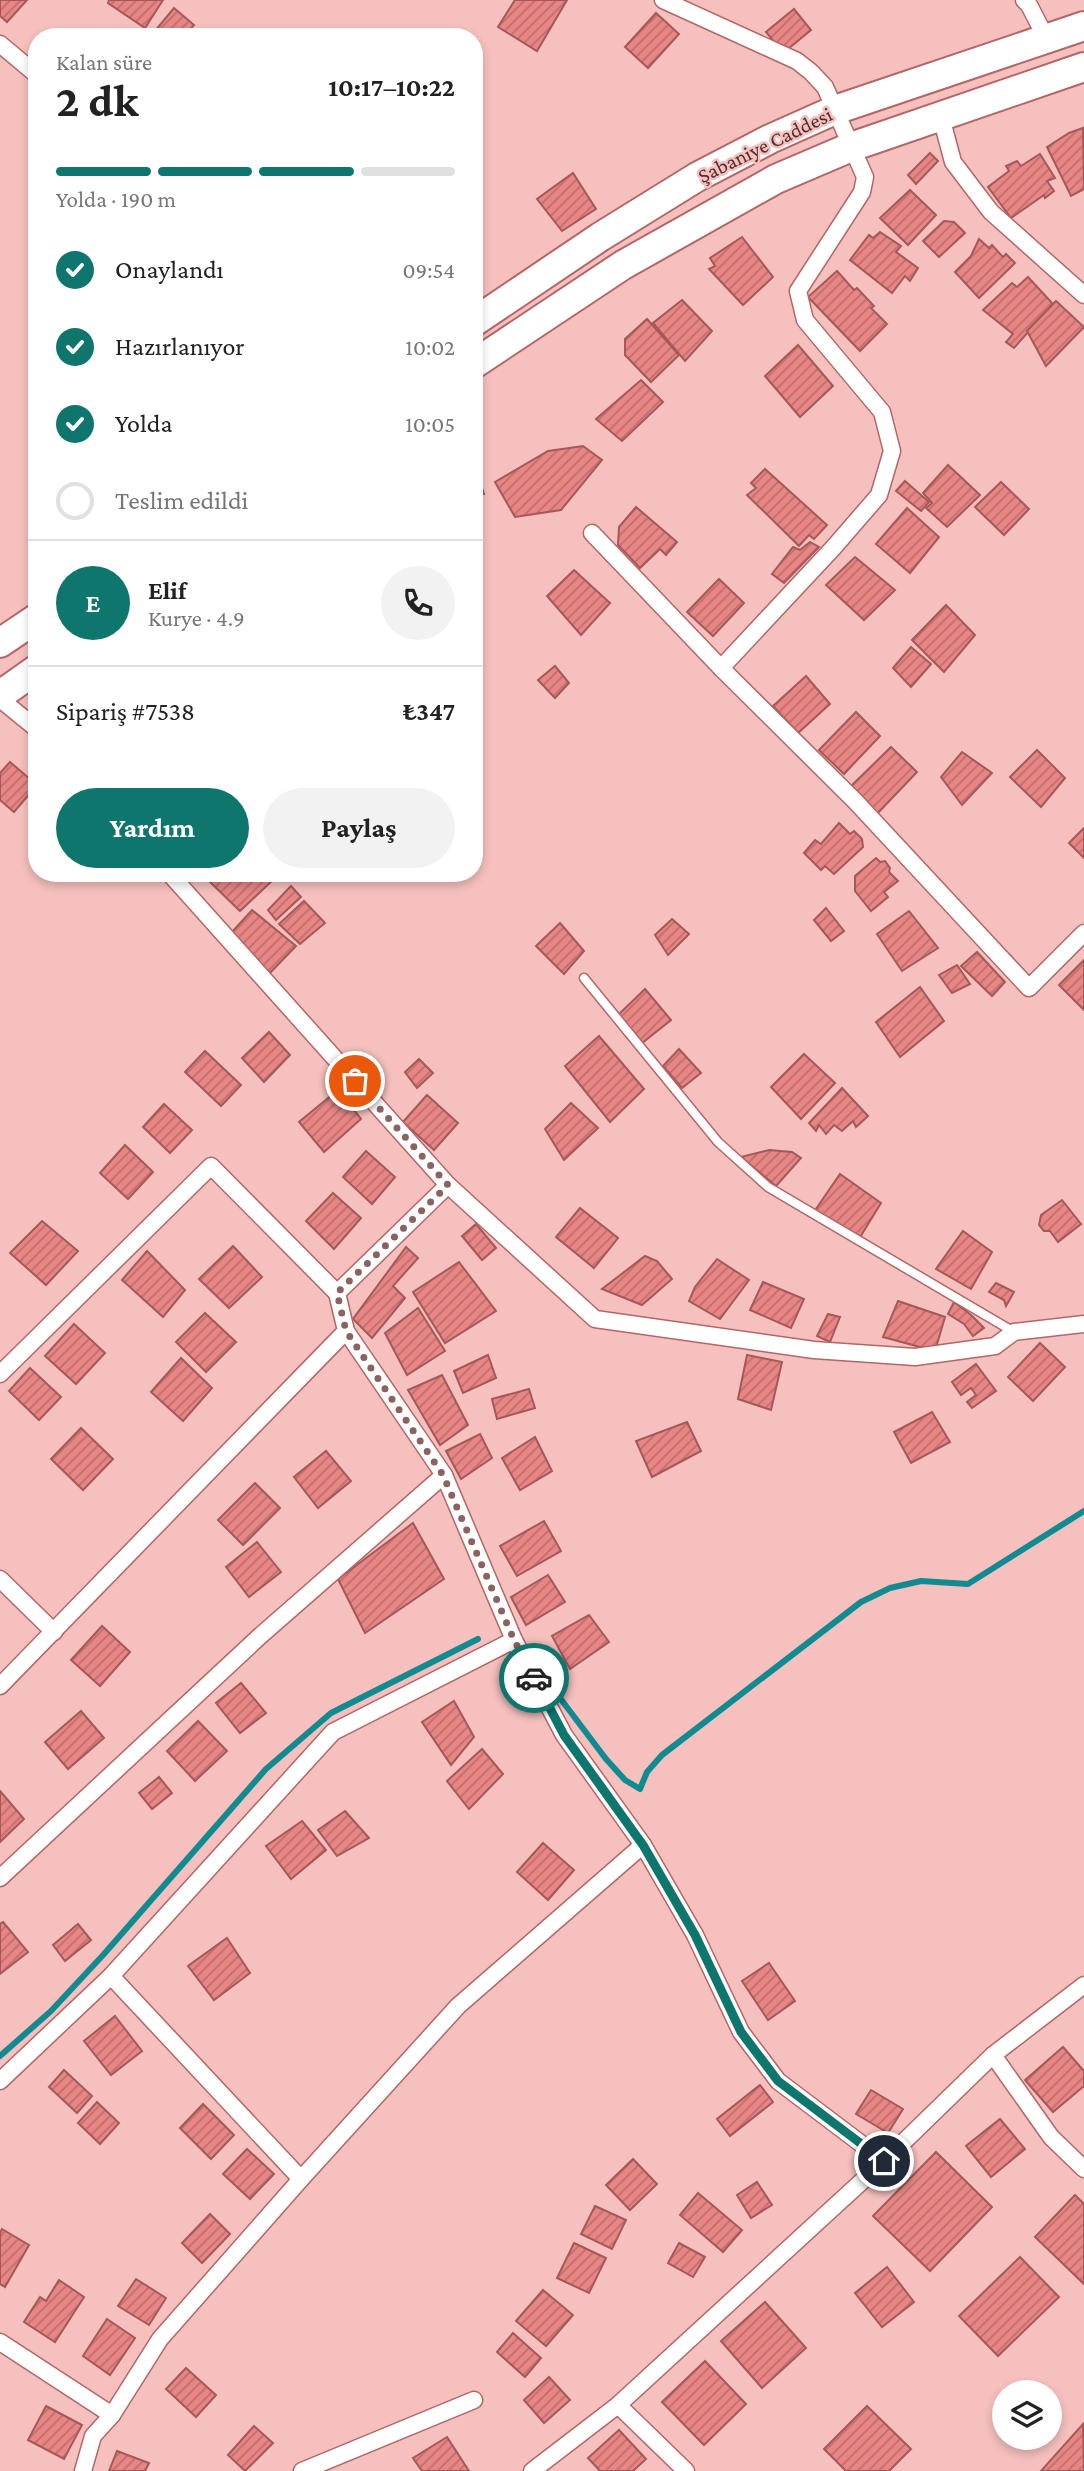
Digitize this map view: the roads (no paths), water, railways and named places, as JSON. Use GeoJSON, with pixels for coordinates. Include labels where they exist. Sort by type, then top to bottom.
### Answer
{"type":"FeatureCollection","features":[{"type":"Feature","properties":{"kind":"highway","name":"Şabaniye Caddesi"},"geometry":{"type":"LineString","coordinates":[[483,316],[600,237],[697,177],[770,139],[835,110],[1084,26]]}},
{"type":"Feature","properties":{"kind":"highway"},"geometry":{"type":"LineString","coordinates":[[483,358],[623,265],[776,178],[851,147],[1082,74]]}},
{"type":"Feature","properties":{"kind":"highway"},"geometry":{"type":"LineString","coordinates":[[0,643],[28,624]]}},
{"type":"Feature","properties":{"kind":"highway"},"geometry":{"type":"LineString","coordinates":[[0,697],[28,676]]}},
{"type":"Feature","properties":{"kind":"street"},"geometry":{"type":"LineString","coordinates":[[663,0],[797,61],[825,88],[865,177],[862,192],[798,291],[805,320],[882,412],[892,450],[879,495],[721,668]]}},
{"type":"Feature","properties":{"kind":"street"},"geometry":{"type":"LineString","coordinates":[[1024,0],[1046,38]]}},
{"type":"Feature","properties":{"kind":"street"},"geometry":{"type":"LineString","coordinates":[[0,44],[28,67]]}},
{"type":"Feature","properties":{"kind":"street"},"geometry":{"type":"LineString","coordinates":[[941,117],[953,162],[991,212],[1084,295]]}},
{"type":"Feature","properties":{"kind":"street"},"geometry":{"type":"LineString","coordinates":[[592,533],[721,668],[856,802],[1029,988],[1084,933]]}},
{"type":"Feature","properties":{"kind":"street"},"geometry":{"type":"LineString","coordinates":[[0,697],[28,721]]}},
{"type":"Feature","properties":{"kind":"street"},"geometry":{"type":"LineString","coordinates":[[177,882],[448,1185],[595,1319],[814,1350],[915,1357],[995,1346],[1014,1332],[1084,1324]]}},
{"type":"Feature","properties":{"kind":"street"},"geometry":{"type":"LineString","coordinates":[[0,1374],[211,1166],[337,1293],[346,1331],[443,1475],[514,1640],[564,1735],[643,1845],[695,1935],[741,2032],[778,2081],[884,2161]]}},
{"type":"Feature","properties":{"kind":"street"},"geometry":{"type":"LineString","coordinates":[[337,1293],[448,1185]]}},
{"type":"Feature","properties":{"kind":"street"},"geometry":{"type":"LineString","coordinates":[[0,1686],[346,1331]]}},
{"type":"Feature","properties":{"kind":"street"},"geometry":{"type":"LineString","coordinates":[[0,1878],[260,1636],[443,1475]]}},
{"type":"Feature","properties":{"kind":"street"},"geometry":{"type":"LineString","coordinates":[[0,1579],[54,1632]]}},
{"type":"Feature","properties":{"kind":"street"},"geometry":{"type":"LineString","coordinates":[[0,2081],[111,1976],[333,1732],[514,1640]]}},
{"type":"Feature","properties":{"kind":"street"},"geometry":{"type":"LineString","coordinates":[[83,2471],[93,2436],[112,2415],[160,2339],[301,2179],[458,2006],[643,1845]]}},
{"type":"Feature","properties":{"kind":"street"},"geometry":{"type":"LineString","coordinates":[[111,1976],[301,2179]]}},
{"type":"Feature","properties":{"kind":"street"},"geometry":{"type":"LineString","coordinates":[[532,2471],[618,2405],[884,2161],[993,2055],[1084,1985]]}},
{"type":"Feature","properties":{"kind":"street"},"geometry":{"type":"LineString","coordinates":[[993,2055],[1051,2137],[1084,2169]]}},
{"type":"Feature","properties":{"kind":"street"},"geometry":{"type":"LineString","coordinates":[[0,2342],[112,2415]]}},
{"type":"Feature","properties":{"kind":"street"},"geometry":{"type":"LineString","coordinates":[[302,2471],[474,2400]]}},
{"type":"Feature","properties":{"kind":"street"},"geometry":{"type":"LineString","coordinates":[[618,2405],[686,2471]]}},
{"type":"Feature","properties":{"kind":"lane"},"geometry":{"type":"LineString","coordinates":[[584,978],[719,1142],[768,1187],[1014,1332]]}},
{"type":"Feature","properties":{"kind":"waterway"},"geometry":{"type":"LineString","coordinates":[[543,1670],[557,1694],[606,1759],[625,1780],[640,1789],[647,1772],[662,1755],[861,1602],[890,1588],[921,1581],[968,1584],[1084,1511]]}},
{"type":"Feature","properties":{"kind":"waterway"},"geometry":{"type":"LineString","coordinates":[[0,2056],[51,2011],[104,1954],[266,1769],[331,1713],[478,1639]]}}]}
